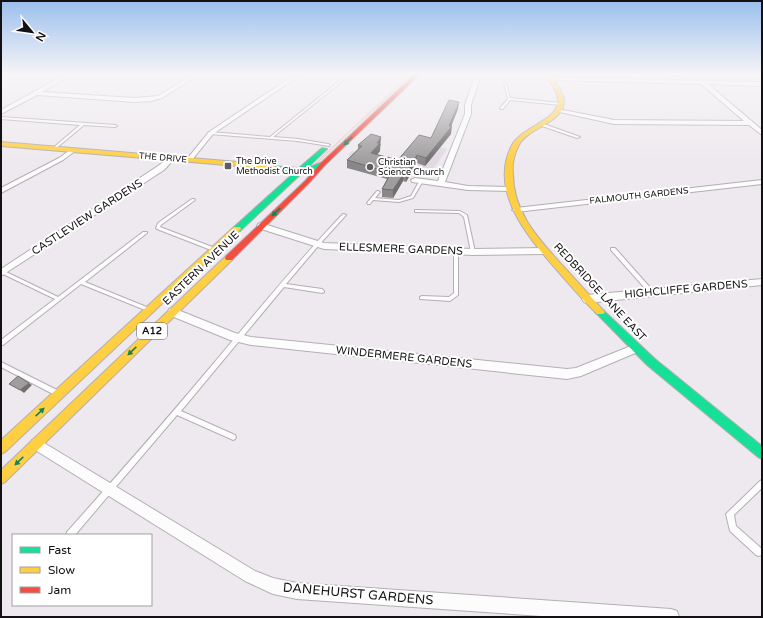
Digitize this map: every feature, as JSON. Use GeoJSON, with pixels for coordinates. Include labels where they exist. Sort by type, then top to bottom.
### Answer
{"type":"FeatureCollection","features":[{"type":"Feature","properties":{"kind":"main road","name":"EASTERN AVENUE"},"geometry":{"type":"LineString","coordinates":[[1,478],[387,104]]}},
{"type":"Feature","properties":{"kind":"main road","name":"REDBRIDGE LANE EAST"},"geometry":{"type":"LineString","coordinates":[[559,107],[540,124],[522,136],[515,146],[510,167],[510,189],[516,210],[544,251],[587,299],[636,348],[762,453]]}},
{"type":"Feature","properties":{"kind":"main road","name":"EASTERN AVENUE"},"geometry":{"type":"LineString","coordinates":[[1,448],[331,142]]}},
{"type":"Feature","properties":{"kind":"main road","name":"THE DRIVE"},"geometry":{"type":"LineString","coordinates":[[1,144],[301,170],[311,170],[323,164]]}},
{"type":"Feature","properties":{"kind":"street"},"geometry":{"type":"LineString","coordinates":[[1,112],[16,104]]}},
{"type":"Feature","properties":{"kind":"street"},"geometry":{"type":"LineString","coordinates":[[189,160],[210,134],[255,104]]}},
{"type":"Feature","properties":{"kind":"street"},"geometry":{"type":"LineString","coordinates":[[441,184],[468,114],[468,104]]}},
{"type":"Feature","properties":{"kind":"street"},"geometry":{"type":"LineString","coordinates":[[726,104],[748,124],[762,133]]}},
{"type":"Feature","properties":{"kind":"street"},"geometry":{"type":"LineString","coordinates":[[559,107],[614,122],[748,124]]}},
{"type":"Feature","properties":{"kind":"street"},"geometry":{"type":"LineString","coordinates":[[1,191],[61,159],[73,150]]}},
{"type":"Feature","properties":{"kind":"street","name":"CASTLEVIEW GARDENS"},"geometry":{"type":"LineString","coordinates":[[2,273],[161,168],[171,158]]}},
{"type":"Feature","properties":{"kind":"street"},"geometry":{"type":"LineString","coordinates":[[418,181],[468,188],[510,189]]}},
{"type":"Feature","properties":{"kind":"street","name":"FALMOUTH GARDENS"},"geometry":{"type":"LineString","coordinates":[[516,210],[762,182]]}},
{"type":"Feature","properties":{"kind":"street","name":"ELLESMERE GARDENS"},"geometry":{"type":"LineString","coordinates":[[261,226],[324,246],[456,252],[544,251]]}},
{"type":"Feature","properties":{"kind":"street","name":"HIGHCLIFFE GARDENS"},"geometry":{"type":"LineString","coordinates":[[587,299],[762,282]]}},
{"type":"Feature","properties":{"kind":"street","name":"WINDERMERE GARDENS"},"geometry":{"type":"LineString","coordinates":[[173,312],[238,338],[251,341],[567,374],[577,373],[636,348]]}},
{"type":"Feature","properties":{"kind":"street","name":"DANEHURST GARDENS"},"geometry":{"type":"LineString","coordinates":[[36,444],[250,576],[273,586],[297,591],[671,617]]}},
{"type":"Feature","properties":{"kind":"lane"},"geometry":{"type":"LineString","coordinates":[[270,138],[313,104]]}},
{"type":"Feature","properties":{"kind":"lane"},"geometry":{"type":"LineString","coordinates":[[502,108],[505,104]]}},
{"type":"Feature","properties":{"kind":"lane"},"geometry":{"type":"LineString","coordinates":[[539,104],[559,107]]}},
{"type":"Feature","properties":{"kind":"lane"},"geometry":{"type":"LineString","coordinates":[[1,118],[115,126]]}},
{"type":"Feature","properties":{"kind":"lane"},"geometry":{"type":"LineString","coordinates":[[54,149],[83,124]]}},
{"type":"Feature","properties":{"kind":"lane"},"geometry":{"type":"LineString","coordinates":[[540,124],[563,134],[578,137]]}},
{"type":"Feature","properties":{"kind":"lane"},"geometry":{"type":"LineString","coordinates":[[210,134],[331,142]]}},
{"type":"Feature","properties":{"kind":"lane"},"geometry":{"type":"LineString","coordinates":[[372,199],[399,201],[412,196],[418,181]]}},
{"type":"Feature","properties":{"kind":"lane"},"geometry":{"type":"LineString","coordinates":[[369,204],[378,192]]}},
{"type":"Feature","properties":{"kind":"lane"},"geometry":{"type":"LineString","coordinates":[[193,200],[159,224],[158,228],[216,250]]}},
{"type":"Feature","properties":{"kind":"lane"},"geometry":{"type":"LineString","coordinates":[[416,211],[460,212],[466,216],[472,252]]}},
{"type":"Feature","properties":{"kind":"lane"},"geometry":{"type":"LineString","coordinates":[[71,534],[176,412],[317,244],[344,215]]}},
{"type":"Feature","properties":{"kind":"lane"},"geometry":{"type":"LineString","coordinates":[[1,343],[145,233]]}},
{"type":"Feature","properties":{"kind":"lane"},"geometry":{"type":"LineString","coordinates":[[613,249],[652,293]]}},
{"type":"Feature","properties":{"kind":"lane"},"geometry":{"type":"LineString","coordinates":[[422,298],[450,299],[456,294],[456,252]]}},
{"type":"Feature","properties":{"kind":"lane"},"geometry":{"type":"LineString","coordinates":[[2,273],[59,299]]}},
{"type":"Feature","properties":{"kind":"lane"},"geometry":{"type":"LineString","coordinates":[[81,282],[150,310]]}},
{"type":"Feature","properties":{"kind":"lane"},"geometry":{"type":"LineString","coordinates":[[282,285],[322,291]]}},
{"type":"Feature","properties":{"kind":"lane"},"geometry":{"type":"LineString","coordinates":[[1,364],[60,394]]}},
{"type":"Feature","properties":{"kind":"lane"},"geometry":{"type":"LineString","coordinates":[[176,412],[233,437]]}},
{"type":"Feature","properties":{"kind":"lane"},"geometry":{"type":"LineString","coordinates":[[759,552],[733,528],[730,514],[762,483]]}},
{"type":"Feature","properties":{"kind":"shaded area"},"geometry":{"type":"Polygon","coordinates":[[[378,104],[382,104],[314,167],[310,168],[378,104]]]}},
{"type":"Feature","properties":{"kind":"shaded area"},"geometry":{"type":"Polygon","coordinates":[[[414,141],[447,149],[431,172],[423,170],[421,174],[348,155],[352,151],[395,163],[414,141]]]}},
{"type":"Feature","properties":{"kind":"building"},"geometry":{"type":"Polygon","coordinates":[[[447,104],[458,104],[449,126],[452,126],[426,158],[417,155],[406,174],[404,173],[393,190],[382,189],[391,173],[347,160],[362,146],[358,145],[371,134],[381,137],[377,143],[380,143],[371,153],[398,160],[419,135],[431,138],[447,104]]]}},
{"type":"Feature","properties":{"kind":"building"},"geometry":{"type":"Polygon","coordinates":[[[18,376],[29,383],[20,390],[9,384],[18,376]]]}},
{"type":"Feature","properties":{"kind":"traffic: fast"},"geometry":{"type":"LineString","coordinates":[[237,229],[324,149]]}},
{"type":"Feature","properties":{"kind":"traffic: fast"},"geometry":{"type":"LineString","coordinates":[[273,167],[306,171],[323,164]]}},
{"type":"Feature","properties":{"kind":"traffic: fast"},"geometry":{"type":"LineString","coordinates":[[600,312],[651,362],[762,453]]}},
{"type":"Feature","properties":{"kind":"traffic: slow"},"geometry":{"type":"LineString","coordinates":[[560,104],[557,112],[552,117],[525,134],[515,145],[510,162],[510,189],[518,214],[528,230],[546,253],[600,312]]}},
{"type":"Feature","properties":{"kind":"traffic: slow"},"geometry":{"type":"LineString","coordinates":[[1,144],[273,167]]}},
{"type":"Feature","properties":{"kind":"traffic: slow"},"geometry":{"type":"LineString","coordinates":[[1,448],[237,229]]}},
{"type":"Feature","properties":{"kind":"traffic: slow"},"geometry":{"type":"LineString","coordinates":[[1,478],[229,258]]}},
{"type":"Feature","properties":{"kind":"traffic: jam"},"geometry":{"type":"LineString","coordinates":[[229,258],[307,182],[323,164],[387,104]]}},
{"type":"Feature","properties":{"kind":"place","name":"The Drive Methodist Church"},"geometry":{"type":"Point","coordinates":[228,166]}},
{"type":"Feature","properties":{"kind":"place","name":"Christian Science Church"},"geometry":{"type":"Point","coordinates":[370,167]}}]}
